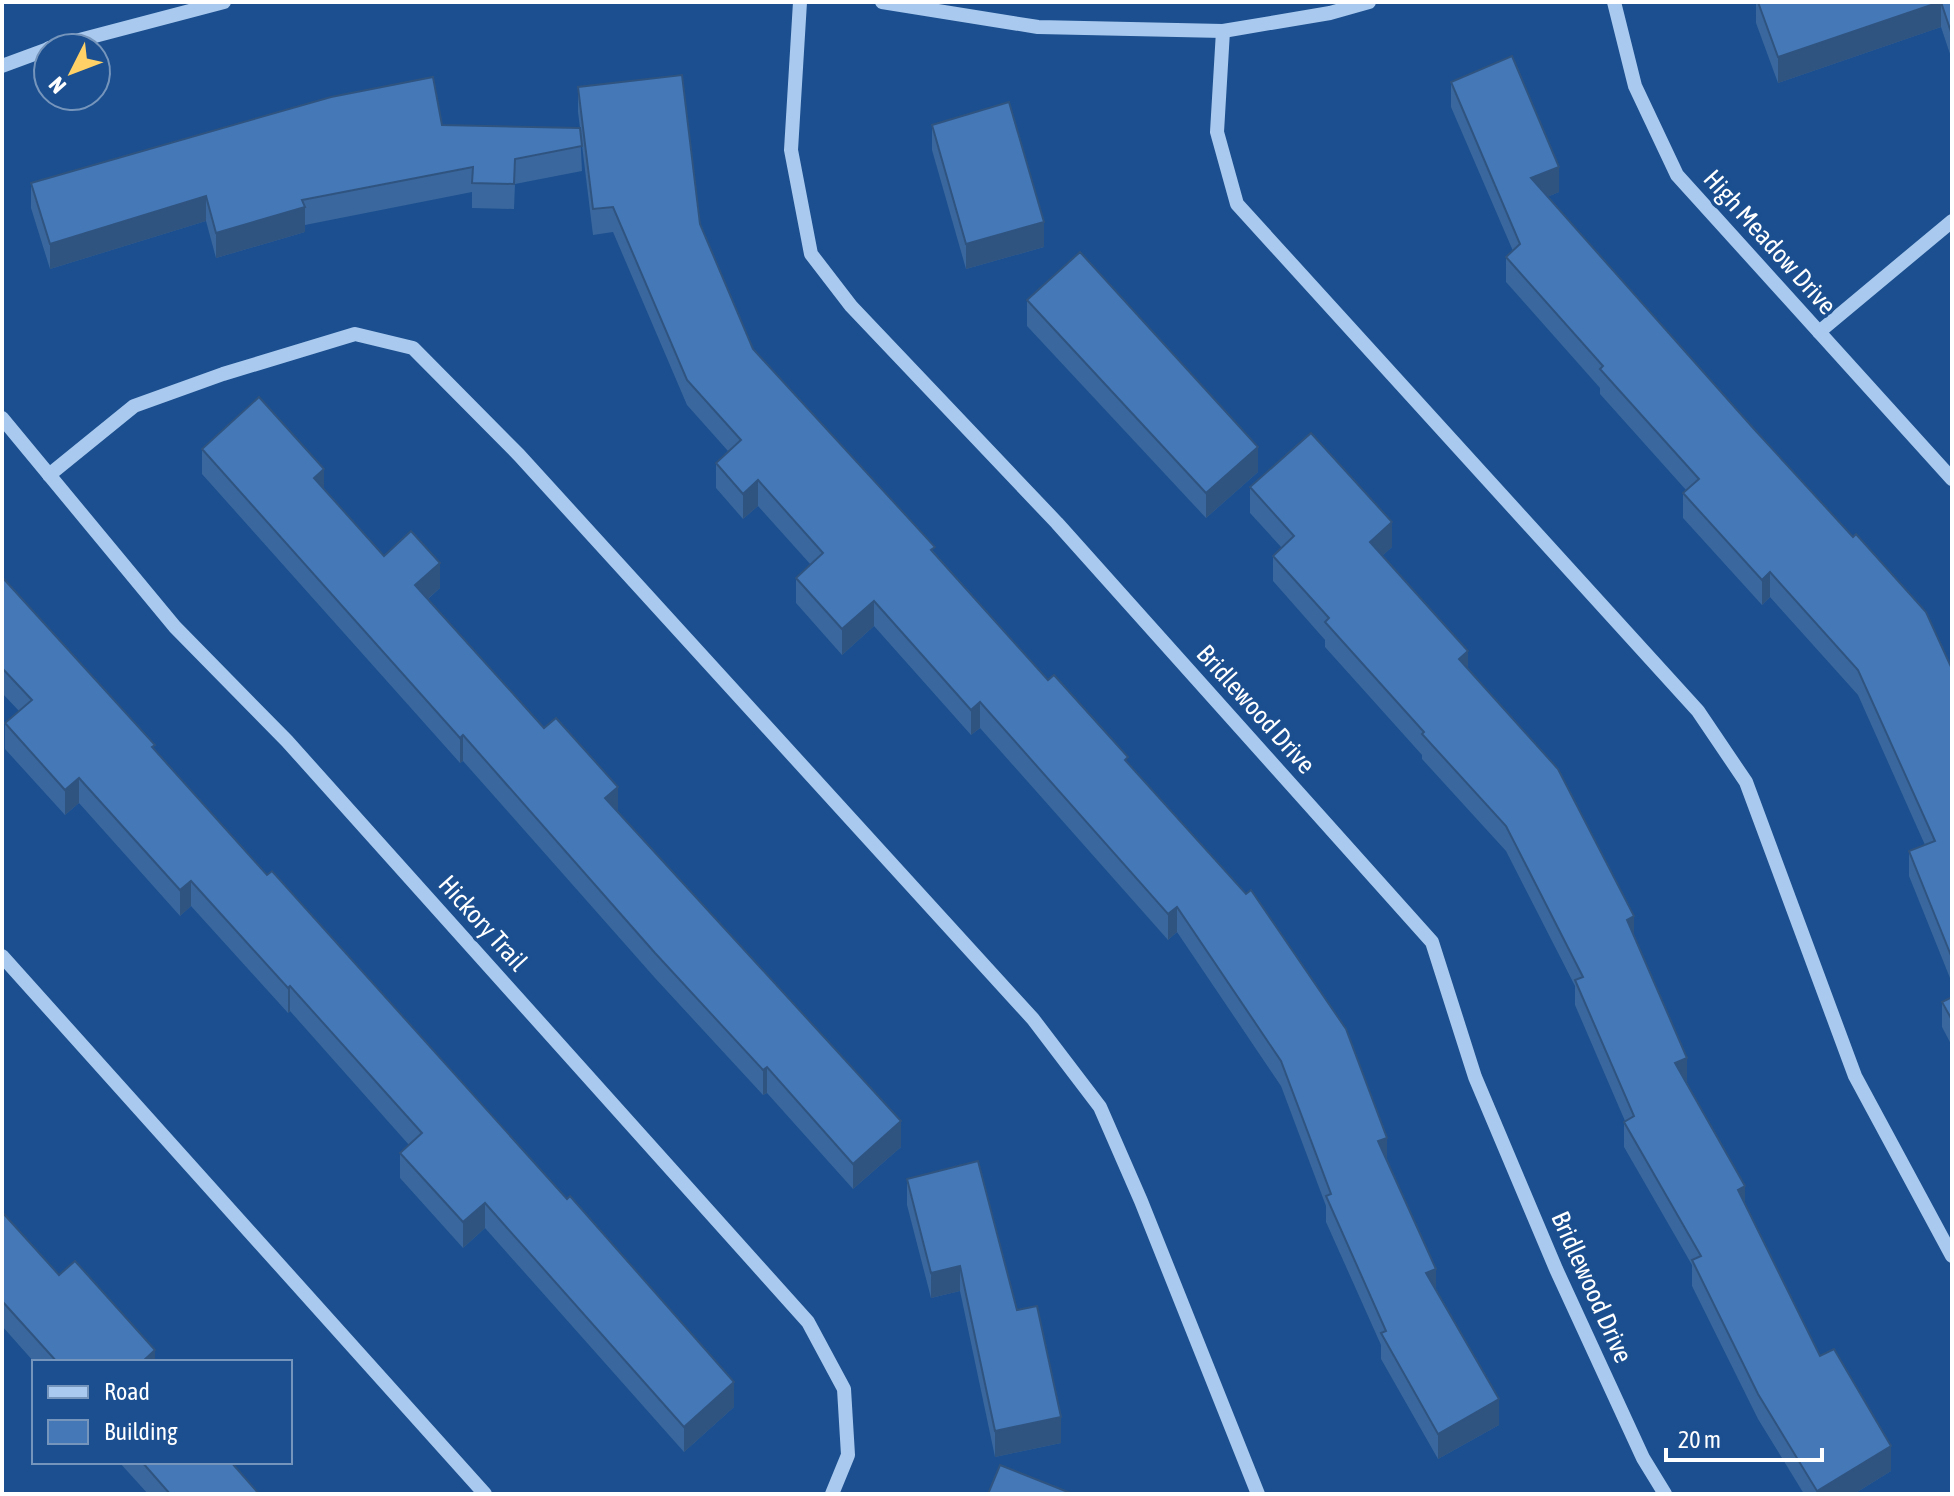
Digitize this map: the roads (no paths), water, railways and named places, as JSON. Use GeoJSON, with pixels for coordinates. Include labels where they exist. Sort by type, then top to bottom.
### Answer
{"type":"FeatureCollection","features":[{"type":"Feature","properties":{"kind":"street"},"geometry":{"type":"LineString","coordinates":[[110,32],[224,2]]}},
{"type":"Feature","properties":{"kind":"street","name":"Bridlewood Drive"},"geometry":{"type":"LineString","coordinates":[[800,2],[791,150],[811,254],[851,306],[1057,523],[1432,942],[1481,1091],[1556,1269],[1643,1458],[1665,1494]]}},
{"type":"Feature","properties":{"kind":"street"},"geometry":{"type":"LineString","coordinates":[[882,2],[1038,27],[1223,31],[1330,13],[1369,2]]}},
{"type":"Feature","properties":{"kind":"street","name":"High Meadow Drive"},"geometry":{"type":"LineString","coordinates":[[1614,2],[1635,86],[1677,175],[1952,479]]}},
{"type":"Feature","properties":{"kind":"street"},"geometry":{"type":"LineString","coordinates":[[1223,31],[1217,132],[1237,204],[1698,711],[1746,782],[1855,1076],[1952,1256]]}},
{"type":"Feature","properties":{"kind":"street"},"geometry":{"type":"LineString","coordinates":[[2,66],[32,55]]}},
{"type":"Feature","properties":{"kind":"street"},"geometry":{"type":"LineString","coordinates":[[1819,332],[1952,221]]}},
{"type":"Feature","properties":{"kind":"street"},"geometry":{"type":"LineString","coordinates":[[49,475],[134,406],[223,374],[355,334],[413,348],[519,455],[1033,1019],[1100,1107],[1141,1201],[1258,1494]]}},
{"type":"Feature","properties":{"kind":"street","name":"Hickory Trail"},"geometry":{"type":"LineString","coordinates":[[2,418],[175,627],[287,741],[808,1322],[844,1389],[848,1455],[832,1494]]}},
{"type":"Feature","properties":{"kind":"street"},"geometry":{"type":"LineString","coordinates":[[2,956],[485,1494]]}}]}
